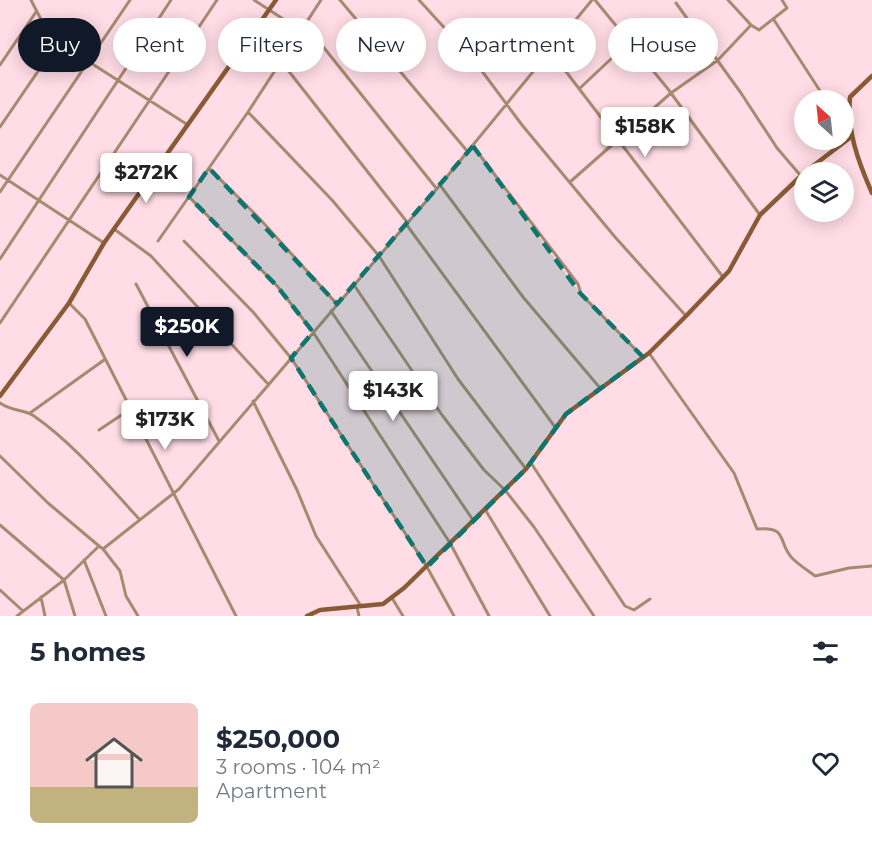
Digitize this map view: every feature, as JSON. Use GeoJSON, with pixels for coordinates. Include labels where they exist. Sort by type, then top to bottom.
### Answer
{"type":"FeatureCollection","features":[{"type":"Feature","properties":{"kind":"street"},"geometry":{"type":"LineString","coordinates":[[31,0],[40,18]]}},
{"type":"Feature","properties":{"kind":"street"},"geometry":{"type":"LineString","coordinates":[[101,42],[130,0]]}},
{"type":"Feature","properties":{"kind":"street"},"geometry":{"type":"LineString","coordinates":[[0,259],[41,201],[171,0]]}},
{"type":"Feature","properties":{"kind":"street"},"geometry":{"type":"LineString","coordinates":[[0,323],[217,0]]}},
{"type":"Feature","properties":{"kind":"street"},"geometry":{"type":"LineString","coordinates":[[254,0],[282,18]]}},
{"type":"Feature","properties":{"kind":"street"},"geometry":{"type":"LineString","coordinates":[[0,396],[69,303],[104,243],[276,0]]}},
{"type":"Feature","properties":{"kind":"street"},"geometry":{"type":"LineString","coordinates":[[309,18],[321,0]]}},
{"type":"Feature","properties":{"kind":"street"},"geometry":{"type":"LineString","coordinates":[[340,0],[468,152]]}},
{"type":"Feature","properties":{"kind":"street"},"geometry":{"type":"LineString","coordinates":[[419,0],[473,58],[507,105],[570,182],[686,316]]}},
{"type":"Feature","properties":{"kind":"street"},"geometry":{"type":"LineString","coordinates":[[577,18],[592,0],[608,18]]}},
{"type":"Feature","properties":{"kind":"street"},"geometry":{"type":"LineString","coordinates":[[728,0],[751,25],[759,30],[787,8],[782,0]]}},
{"type":"Feature","properties":{"kind":"street"},"geometry":{"type":"LineString","coordinates":[[676,3],[687,18]]}},
{"type":"Feature","properties":{"kind":"street"},"geometry":{"type":"LineString","coordinates":[[0,65],[37,11]]}},
{"type":"Feature","properties":{"kind":"street"},"geometry":{"type":"LineString","coordinates":[[774,20],[820,90]]}},
{"type":"Feature","properties":{"kind":"street"},"geometry":{"type":"LineString","coordinates":[[751,25],[718,60],[777,148],[794,165]]}},
{"type":"Feature","properties":{"kind":"street"},"geometry":{"type":"LineString","coordinates":[[324,48],[436,188]]}},
{"type":"Feature","properties":{"kind":"street"},"geometry":{"type":"LineString","coordinates":[[579,89],[608,62]]}},
{"type":"Feature","properties":{"kind":"street"},"geometry":{"type":"LineString","coordinates":[[101,69],[188,125]]}},
{"type":"Feature","properties":{"kind":"street"},"geometry":{"type":"LineString","coordinates":[[0,127],[38,72]]}},
{"type":"Feature","properties":{"kind":"street"},"geometry":{"type":"LineString","coordinates":[[0,192],[81,72]]}},
{"type":"Feature","properties":{"kind":"street"},"geometry":{"type":"LineString","coordinates":[[158,241],[248,112],[273,72]]}},
{"type":"Feature","properties":{"kind":"street"},"geometry":{"type":"LineString","coordinates":[[289,72],[407,223],[555,427]]}},
{"type":"Feature","properties":{"kind":"street"},"geometry":{"type":"LineString","coordinates":[[104,549],[174,492],[379,256],[534,72]]}},
{"type":"Feature","properties":{"kind":"street"},"geometry":{"type":"LineString","coordinates":[[566,72],[723,277]]}},
{"type":"Feature","properties":{"kind":"street"},"geometry":{"type":"LineString","coordinates":[[654,72],[760,215]]}},
{"type":"Feature","properties":{"kind":"street"},"geometry":{"type":"LineString","coordinates":[[570,182],[671,93],[701,72]]}},
{"type":"Feature","properties":{"kind":"street"},"geometry":{"type":"LineString","coordinates":[[854,93],[872,76]]}},
{"type":"Feature","properties":{"kind":"street"},"geometry":{"type":"LineString","coordinates":[[248,112],[332,200],[379,256],[458,379],[526,468]]}},
{"type":"Feature","properties":{"kind":"street"},"geometry":{"type":"LineString","coordinates":[[854,145],[872,193]]}},
{"type":"Feature","properties":{"kind":"street"},"geometry":{"type":"LineString","coordinates":[[473,146],[578,285],[581,294],[643,357]]}},
{"type":"Feature","properties":{"kind":"street"},"geometry":{"type":"LineString","coordinates":[[819,162],[834,150]]}},
{"type":"Feature","properties":{"kind":"street"},"geometry":{"type":"LineString","coordinates":[[209,168],[258,217],[337,304]]}},
{"type":"Feature","properties":{"kind":"street"},"geometry":{"type":"LineString","coordinates":[[0,175],[104,243]]}},
{"type":"Feature","properties":{"kind":"street"},"geometry":{"type":"LineString","coordinates":[[307,616],[320,610],[383,604],[427,567],[531,463],[566,414],[649,353],[686,316],[723,277],[760,215],[794,183]]}},
{"type":"Feature","properties":{"kind":"street"},"geometry":{"type":"LineString","coordinates":[[440,184],[523,297],[600,388]]}},
{"type":"Feature","properties":{"kind":"street"},"geometry":{"type":"LineString","coordinates":[[189,197],[277,286],[313,332],[450,543],[489,616]]}},
{"type":"Feature","properties":{"kind":"street"},"geometry":{"type":"LineString","coordinates":[[114,229],[151,256],[268,384]]}},
{"type":"Feature","properties":{"kind":"street"},"geometry":{"type":"LineString","coordinates":[[184,241],[253,312],[291,358],[427,567],[454,616]]}},
{"type":"Feature","properties":{"kind":"street"},"geometry":{"type":"LineString","coordinates":[[136,284],[219,441]]}},
{"type":"Feature","properties":{"kind":"street"},"geometry":{"type":"LineString","coordinates":[[354,285],[442,415],[484,470],[505,490],[534,527],[594,616]]}},
{"type":"Feature","properties":{"kind":"street"},"geometry":{"type":"LineString","coordinates":[[69,303],[85,319],[236,616]]}},
{"type":"Feature","properties":{"kind":"street"},"geometry":{"type":"LineString","coordinates":[[331,311],[474,521]]}},
{"type":"Feature","properties":{"kind":"street"},"geometry":{"type":"LineString","coordinates":[[649,353],[734,473],[757,529],[770,528],[783,537],[790,557],[815,576],[849,568],[872,566]]}},
{"type":"Feature","properties":{"kind":"street"},"geometry":{"type":"LineString","coordinates":[[30,414],[105,360]]}},
{"type":"Feature","properties":{"kind":"street"},"geometry":{"type":"LineString","coordinates":[[253,401],[288,471],[316,536],[359,606],[358,616]]}},
{"type":"Feature","properties":{"kind":"street"},"geometry":{"type":"LineString","coordinates":[[0,403],[10,410],[30,414],[80,455],[140,520]]}},
{"type":"Feature","properties":{"kind":"street"},"geometry":{"type":"LineString","coordinates":[[99,430],[132,408]]}},
{"type":"Feature","properties":{"kind":"street"},"geometry":{"type":"LineString","coordinates":[[0,456],[48,503],[104,549],[120,571],[126,596],[138,616]]}},
{"type":"Feature","properties":{"kind":"street"},"geometry":{"type":"LineString","coordinates":[[531,463],[625,606],[634,610],[650,599]]}},
{"type":"Feature","properties":{"kind":"street"},"geometry":{"type":"LineString","coordinates":[[486,510],[550,616]]}},
{"type":"Feature","properties":{"kind":"street"},"geometry":{"type":"LineString","coordinates":[[0,525],[64,580],[75,616]]}},
{"type":"Feature","properties":{"kind":"street"},"geometry":{"type":"LineString","coordinates":[[17,616],[64,580],[99,546]]}},
{"type":"Feature","properties":{"kind":"street"},"geometry":{"type":"LineString","coordinates":[[84,560],[106,616]]}},
{"type":"Feature","properties":{"kind":"street"},"geometry":{"type":"LineString","coordinates":[[0,590],[23,611]]}},
{"type":"Feature","properties":{"kind":"street"},"geometry":{"type":"LineString","coordinates":[[40,597],[45,616]]}},
{"type":"Feature","properties":{"kind":"street"},"geometry":{"type":"LineString","coordinates":[[392,598],[403,616]]}},
{"type":"Feature","properties":{"kind":"highlighted area"},"geometry":{"type":"Polygon","coordinates":[[[473,146],[580,293],[643,357],[566,414],[526,469],[427,567],[291,358],[313,332],[277,286],[189,197],[209,168],[337,304],[473,146]]]}}]}
